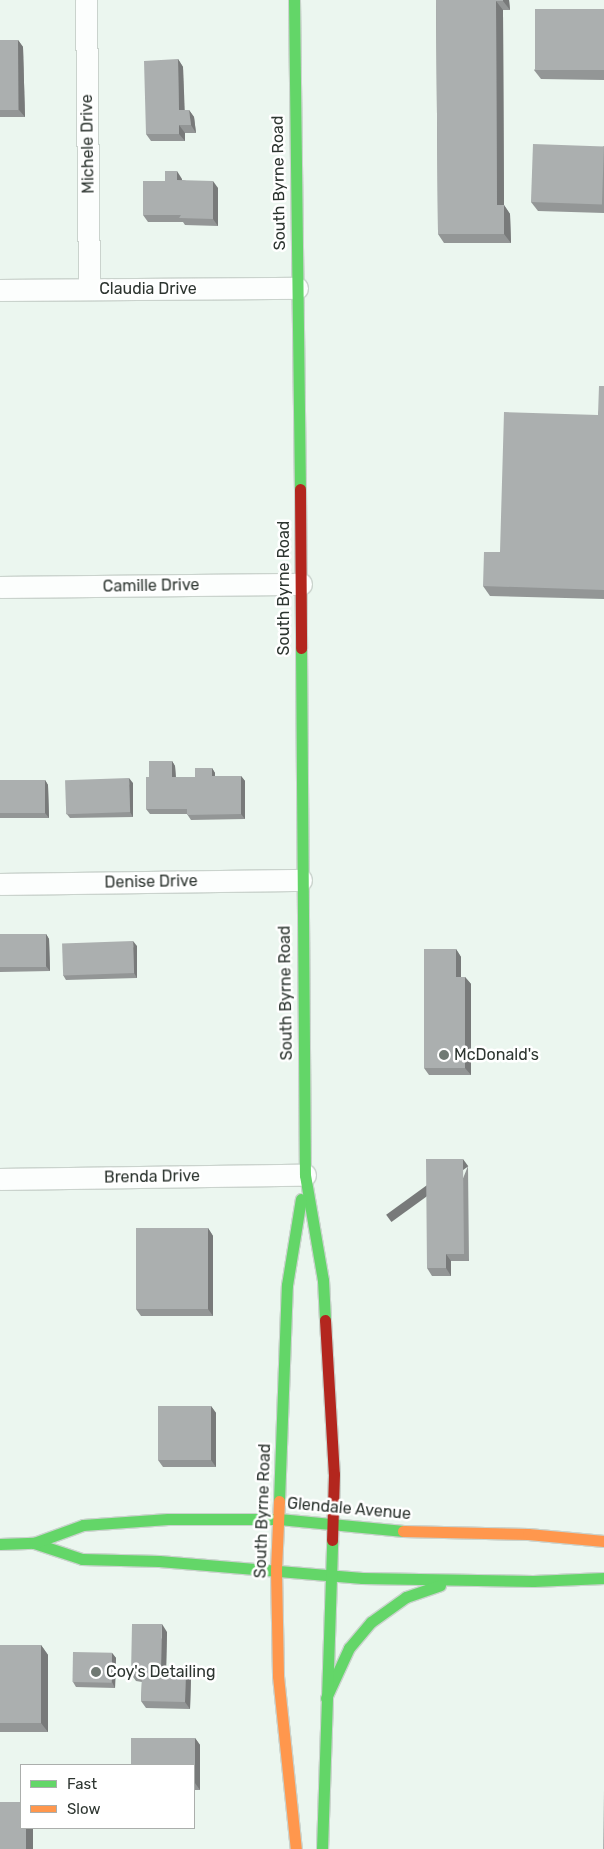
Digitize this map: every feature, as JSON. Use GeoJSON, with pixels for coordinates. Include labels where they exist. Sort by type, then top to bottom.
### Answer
{"type":"FeatureCollection","features":[{"type":"Feature","properties":{"kind":"main road","name":"South Byrne Road"},"geometry":{"type":"LineString","coordinates":[[294,0],[301,584],[301,880],[305,1175],[323,1280],[333,1448],[322,1849]]}},
{"type":"Feature","properties":{"kind":"main road","name":"South Byrne Road"},"geometry":{"type":"LineString","coordinates":[[296,1849],[278,1676],[276,1570],[287,1285],[305,1175]]}},
{"type":"Feature","properties":{"kind":"main road","name":"Glendale Avenue"},"geometry":{"type":"LineString","coordinates":[[0,1544],[34,1543],[83,1525],[168,1519],[279,1519],[332,1522],[402,1530],[528,1534],[604,1541]]}},
{"type":"Feature","properties":{"kind":"main road","name":"Glendale Avenue"},"geometry":{"type":"LineString","coordinates":[[34,1543],[82,1559],[159,1561],[368,1578],[532,1581],[604,1578]]}},
{"type":"Feature","properties":{"kind":"main road"},"geometry":{"type":"LineString","coordinates":[[326,1698],[349,1648],[371,1622],[406,1597],[458,1579]]}},
{"type":"Feature","properties":{"kind":"street","name":"Michele Drive"},"geometry":{"type":"LineString","coordinates":[[86,0],[89,289]]}},
{"type":"Feature","properties":{"kind":"street","name":"Claudia Drive"},"geometry":{"type":"LineString","coordinates":[[0,290],[297,288]]}},
{"type":"Feature","properties":{"kind":"street","name":"Camille Drive"},"geometry":{"type":"LineString","coordinates":[[0,587],[301,584]]}},
{"type":"Feature","properties":{"kind":"street","name":"Denise Drive"},"geometry":{"type":"LineString","coordinates":[[0,884],[301,880]]}},
{"type":"Feature","properties":{"kind":"street","name":"Brenda Drive"},"geometry":{"type":"LineString","coordinates":[[0,1179],[305,1175]]}},
{"type":"Feature","properties":{"kind":"building"},"geometry":{"type":"Polygon","coordinates":[[[436,0],[503,0],[496,1],[497,205],[504,205],[504,234],[438,234],[436,0]]]}},
{"type":"Feature","properties":{"kind":"building"},"geometry":{"type":"Polygon","coordinates":[[[535,9],[604,9],[604,70],[535,70],[535,9]]]}},
{"type":"Feature","properties":{"kind":"building"},"geometry":{"type":"Polygon","coordinates":[[[0,40],[18,40],[18,110],[0,110],[0,40]]]}},
{"type":"Feature","properties":{"kind":"building"},"geometry":{"type":"Polygon","coordinates":[[[178,59],[179,110],[189,110],[191,125],[179,125],[179,134],[146,134],[144,61],[178,59]]]}},
{"type":"Feature","properties":{"kind":"building"},"geometry":{"type":"Polygon","coordinates":[[[533,144],[604,146],[602,204],[531,202],[533,144]]]}},
{"type":"Feature","properties":{"kind":"building"},"geometry":{"type":"Polygon","coordinates":[[[165,171],[177,171],[177,180],[213,181],[213,219],[179,218],[181,215],[143,215],[143,181],[165,181],[165,171]]]}},
{"type":"Feature","properties":{"kind":"building"},"geometry":{"type":"Polygon","coordinates":[[[599,386],[604,386],[604,590],[483,586],[484,552],[500,552],[504,412],[598,415],[599,386]]]}},
{"type":"Feature","properties":{"kind":"building"},"geometry":{"type":"Polygon","coordinates":[[[149,761],[172,761],[172,777],[195,777],[195,768],[212,768],[212,776],[241,776],[241,814],[187,815],[187,809],[146,809],[146,777],[149,777],[149,761]]]}},
{"type":"Feature","properties":{"kind":"building"},"geometry":{"type":"Polygon","coordinates":[[[129,778],[130,812],[66,814],[65,780],[129,778]]]}},
{"type":"Feature","properties":{"kind":"building"},"geometry":{"type":"Polygon","coordinates":[[[0,780],[45,780],[45,813],[0,813],[0,780]]]}},
{"type":"Feature","properties":{"kind":"building"},"geometry":{"type":"Polygon","coordinates":[[[0,934],[46,934],[46,967],[0,967],[0,934]]]}},
{"type":"Feature","properties":{"kind":"building"},"geometry":{"type":"Polygon","coordinates":[[[133,941],[134,973],[63,975],[62,943],[133,941]]]}},
{"type":"Feature","properties":{"kind":"building"},"geometry":{"type":"Polygon","coordinates":[[[424,949],[456,949],[456,977],[465,977],[465,1068],[424,1068],[424,949]]]}},
{"type":"Feature","properties":{"kind":"building"},"geometry":{"type":"Polygon","coordinates":[[[426,1159],[463,1159],[464,1254],[446,1254],[446,1268],[427,1268],[426,1159]]]}},
{"type":"Feature","properties":{"kind":"building"},"geometry":{"type":"Polygon","coordinates":[[[136,1228],[208,1228],[208,1309],[136,1309],[136,1228]]]}},
{"type":"Feature","properties":{"kind":"building"},"geometry":{"type":"Polygon","coordinates":[[[158,1406],[211,1406],[211,1460],[158,1460],[158,1406]]]}},
{"type":"Feature","properties":{"kind":"building"},"geometry":{"type":"Polygon","coordinates":[[[132,1624],[162,1624],[161,1669],[186,1670],[185,1702],[141,1701],[142,1674],[131,1674],[132,1624]]]}},
{"type":"Feature","properties":{"kind":"building"},"geometry":{"type":"Polygon","coordinates":[[[0,1645],[41,1645],[41,1723],[0,1723],[0,1645]]]}},
{"type":"Feature","properties":{"kind":"building","name":"Coy's Detailing"},"geometry":{"type":"Polygon","coordinates":[[[73,1652],[112,1653],[111,1683],[72,1682],[73,1652]]]}},
{"type":"Feature","properties":{"kind":"building"},"geometry":{"type":"Polygon","coordinates":[[[131,1738],[195,1738],[195,1764],[131,1764],[131,1738]]]}},
{"type":"Feature","properties":{"kind":"building"},"geometry":{"type":"Polygon","coordinates":[[[604,1790],[604,1849],[603,1849],[604,1790]]]}},
{"type":"Feature","properties":{"kind":"building"},"geometry":{"type":"Polygon","coordinates":[[[0,1802],[20,1802],[20,1829],[26,1829],[26,1849],[0,1849],[0,1802]]]}},
{"type":"Feature","properties":{"kind":"traffic: fast"},"geometry":{"type":"LineString","coordinates":[[294,0],[300,489]]}},
{"type":"Feature","properties":{"kind":"traffic: fast"},"geometry":{"type":"LineString","coordinates":[[301,648],[305,1175],[323,1280],[325,1320]]}},
{"type":"Feature","properties":{"kind":"traffic: fast"},"geometry":{"type":"LineString","coordinates":[[279,1501],[287,1285],[301,1199]]}},
{"type":"Feature","properties":{"kind":"traffic: fast"},"geometry":{"type":"LineString","coordinates":[[0,1544],[34,1543],[83,1525],[168,1519],[279,1519],[403,1531]]}},
{"type":"Feature","properties":{"kind":"traffic: fast"},"geometry":{"type":"LineString","coordinates":[[322,1849],[332,1540]]}},
{"type":"Feature","properties":{"kind":"traffic: fast"},"geometry":{"type":"LineString","coordinates":[[34,1543],[82,1559],[159,1561],[362,1578],[533,1581],[604,1578]]}},
{"type":"Feature","properties":{"kind":"traffic: fast"},"geometry":{"type":"LineString","coordinates":[[326,1698],[349,1648],[371,1622],[406,1597],[440,1585]]}},
{"type":"Feature","properties":{"kind":"traffic: slow"},"geometry":{"type":"LineString","coordinates":[[279,1501],[276,1570],[278,1676],[296,1849]]}},
{"type":"Feature","properties":{"kind":"traffic: slow"},"geometry":{"type":"LineString","coordinates":[[403,1531],[528,1534],[604,1541]]}},
{"type":"Feature","properties":{"kind":"traffic: jam"},"geometry":{"type":"LineString","coordinates":[[300,489],[301,648]]}},
{"type":"Feature","properties":{"kind":"traffic: jam"},"geometry":{"type":"LineString","coordinates":[[325,1320],[334,1474],[332,1540]]}},
{"type":"Feature","properties":{"kind":"place","name":"McDonald's"},"geometry":{"type":"Point","coordinates":[444,1055]}},
{"type":"Feature","properties":{"kind":"place","name":"Coy's Detailing"},"geometry":{"type":"Point","coordinates":[96,1672]}}]}
